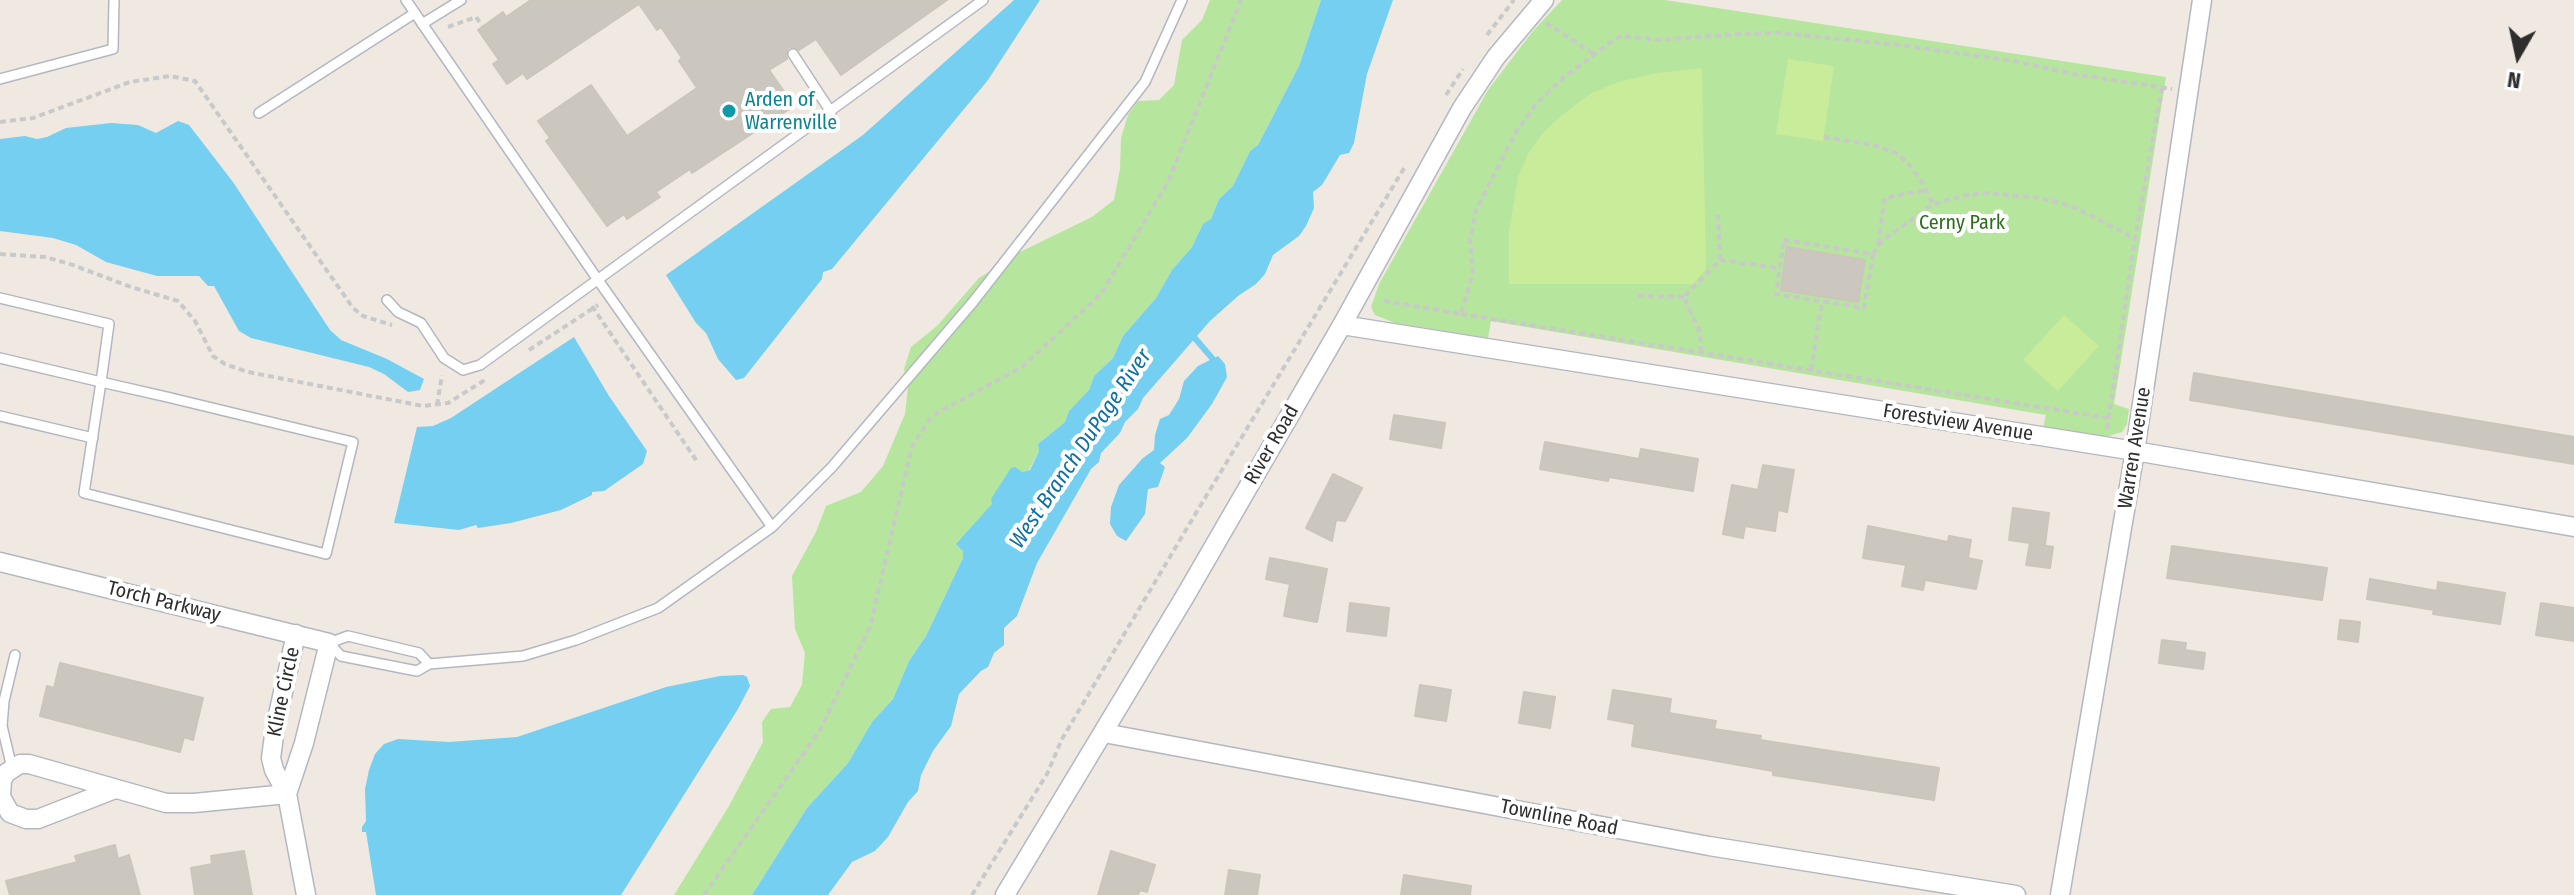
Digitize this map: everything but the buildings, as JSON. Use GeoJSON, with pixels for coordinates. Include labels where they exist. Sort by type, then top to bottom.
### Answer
{"type":"FeatureCollection","features":[{"type":"Feature","properties":{"kind":"street","name":"Warren Avenue"},"geometry":{"type":"LineString","coordinates":[[2060,895],[2135,451],[2202,0]]}},
{"type":"Feature","properties":{"kind":"street","name":"River Road"},"geometry":{"type":"LineString","coordinates":[[1005,895],[1104,733],[1342,325],[1462,108],[1496,57],[1538,7]]}},
{"type":"Feature","properties":{"kind":"street","name":"Forestview Avenue"},"geometry":{"type":"LineString","coordinates":[[1342,325],[2135,451],[2574,527]]}},
{"type":"Feature","properties":{"kind":"street","name":"Torch Parkway"},"geometry":{"type":"LineString","coordinates":[[0,562],[329,643]]}},
{"type":"Feature","properties":{"kind":"street","name":"Kline Circle"},"geometry":{"type":"LineString","coordinates":[[296,634],[271,758],[287,794],[306,895]]}},
{"type":"Feature","properties":{"kind":"street","name":"Kline Circle"},"geometry":{"type":"LineString","coordinates":[[287,794],[304,743],[329,643]]}},
{"type":"Feature","properties":{"kind":"street","name":"Townline Road"},"geometry":{"type":"LineString","coordinates":[[1104,733],[1709,846],[2016,895]]}},
{"type":"Feature","properties":{"kind":"street"},"geometry":{"type":"LineString","coordinates":[[115,789],[38,819],[26,819],[10,813],[0,798],[2,780],[20,764],[40,765],[155,801],[177,803],[287,794]]}},
{"type":"Feature","properties":{"kind":"lane"},"geometry":{"type":"LineString","coordinates":[[0,79],[113,49],[114,0]]}},
{"type":"Feature","properties":{"kind":"lane"},"geometry":{"type":"LineString","coordinates":[[406,0],[772,527]]}},
{"type":"Feature","properties":{"kind":"lane"},"geometry":{"type":"LineString","coordinates":[[422,24],[461,0]]}},
{"type":"Feature","properties":{"kind":"lane"},"geometry":{"type":"LineString","coordinates":[[387,300],[398,312],[421,323],[444,358],[463,370],[480,365],[983,0]]}},
{"type":"Feature","properties":{"kind":"lane"},"geometry":{"type":"LineString","coordinates":[[429,664],[419,653],[348,636],[329,643],[341,656],[417,671],[429,664],[523,656],[590,635],[658,608],[772,527],[832,467],[963,314],[1145,82],[1182,0]]}},
{"type":"Feature","properties":{"kind":"lane"},"geometry":{"type":"LineString","coordinates":[[259,113],[415,13]]}},
{"type":"Feature","properties":{"kind":"lane"},"geometry":{"type":"LineString","coordinates":[[793,54],[831,112]]}},
{"type":"Feature","properties":{"kind":"lane"},"geometry":{"type":"LineString","coordinates":[[0,298],[109,324],[101,382],[93,438],[84,493],[326,554],[353,442],[101,382],[0,358]]}},
{"type":"Feature","properties":{"kind":"lane"},"geometry":{"type":"LineString","coordinates":[[0,416],[93,438]]}},
{"type":"Feature","properties":{"kind":"lane"},"geometry":{"type":"LineString","coordinates":[[12,768],[2,726],[4,701],[15,655]]}},
{"type":"Feature","properties":{"kind":"path"},"geometry":{"type":"LineString","coordinates":[[704,895],[820,730],[870,627],[912,446],[932,416],[1022,367],[1101,294],[1168,182],[1241,0]]}},
{"type":"Feature","properties":{"kind":"path"},"geometry":{"type":"LineString","coordinates":[[1485,38],[1514,0]]}},
{"type":"Feature","properties":{"kind":"path"},"geometry":{"type":"LineString","coordinates":[[1538,7],[1594,54]]}},
{"type":"Feature","properties":{"kind":"path"},"geometry":{"type":"LineString","coordinates":[[444,28],[476,17],[482,26]]}},
{"type":"Feature","properties":{"kind":"path"},"geometry":{"type":"LineString","coordinates":[[1461,314],[1473,273],[1472,225],[1489,180],[1516,132],[1537,103],[1563,78],[1622,36],[1660,40],[1780,33],[1942,51],[2190,92]]}},
{"type":"Feature","properties":{"kind":"path"},"geometry":{"type":"LineString","coordinates":[[1444,98],[1468,62]]}},
{"type":"Feature","properties":{"kind":"path"},"geometry":{"type":"LineString","coordinates":[[0,122],[33,118],[130,82],[170,76],[189,78],[200,86],[353,308],[363,316],[398,327]]}},
{"type":"Feature","properties":{"kind":"path"},"geometry":{"type":"LineString","coordinates":[[2107,447],[2107,418],[2162,88]]}},
{"type":"Feature","properties":{"kind":"path"},"geometry":{"type":"LineString","coordinates":[[1824,137],[1874,145],[1896,153],[1908,163],[1933,204]]}},
{"type":"Feature","properties":{"kind":"path"},"geometry":{"type":"LineString","coordinates":[[972,895],[1047,774],[1062,739],[1407,163]]}},
{"type":"Feature","properties":{"kind":"path"},"geometry":{"type":"LineString","coordinates":[[1878,247],[1885,198],[1926,190]]}},
{"type":"Feature","properties":{"kind":"path"},"geometry":{"type":"LineString","coordinates":[[1873,254],[1784,240],[1776,294],[1864,308],[1873,254],[1878,247],[1895,230],[1933,204],[1967,195],[1988,193],[2040,198],[2076,208],[2135,238]]}},
{"type":"Feature","properties":{"kind":"path"},"geometry":{"type":"LineString","coordinates":[[1638,296],[1684,297],[1720,260],[1718,215]]}},
{"type":"Feature","properties":{"kind":"path"},"geometry":{"type":"LineString","coordinates":[[0,254],[45,257],[178,301],[195,321],[213,356],[225,364],[290,382],[409,404],[437,405],[448,403],[489,376]]}},
{"type":"Feature","properties":{"kind":"path"},"geometry":{"type":"LineString","coordinates":[[1720,260],[1780,268]]}},
{"type":"Feature","properties":{"kind":"path"},"geometry":{"type":"LineString","coordinates":[[1684,297],[1700,333],[1701,352]]}},
{"type":"Feature","properties":{"kind":"path"},"geometry":{"type":"LineString","coordinates":[[1384,301],[2107,418]]}},
{"type":"Feature","properties":{"kind":"path"},"geometry":{"type":"LineString","coordinates":[[589,302],[698,463]]}},
{"type":"Feature","properties":{"kind":"path"},"geometry":{"type":"LineString","coordinates":[[1811,370],[1822,302]]}},
{"type":"Feature","properties":{"kind":"path"},"geometry":{"type":"LineString","coordinates":[[528,350],[602,303]]}},
{"type":"Feature","properties":{"kind":"path"},"geometry":{"type":"LineString","coordinates":[[437,405],[442,375]]}},
{"type":"Feature","properties":{"kind":"green space"},"geometry":{"type":"Polygon","coordinates":[[[1210,0],[1321,0],[1299,66],[1258,145],[1250,151],[1233,186],[1219,199],[1211,219],[1203,225],[1192,247],[1172,270],[1156,298],[1123,336],[1113,358],[1094,376],[1089,390],[1069,411],[1065,422],[1038,444],[1039,451],[1029,470],[1022,472],[957,544],[963,551],[963,558],[926,636],[909,661],[893,699],[872,722],[848,763],[807,808],[752,895],[674,895],[729,806],[763,742],[762,722],[771,709],[790,707],[802,685],[805,653],[795,629],[792,576],[826,506],[861,492],[883,466],[905,414],[908,387],[904,369],[911,347],[937,326],[979,278],[1018,253],[1092,217],[1114,200],[1120,169],[1121,138],[1128,115],[1138,101],[1159,100],[1174,85],[1182,40],[1202,20],[1210,0]]]}},
{"type":"Feature","properties":{"kind":"green space","name":"Cerny Park"},"geometry":{"type":"Polygon","coordinates":[[[1562,0],[1665,0],[2166,77],[2114,404],[2129,409],[2127,424],[2122,432],[2102,438],[2043,428],[2046,415],[1491,321],[1488,338],[1395,323],[1375,315],[1371,307],[1379,284],[1488,90],[1533,31],[1562,0]]]}},
{"type":"Feature","properties":{"kind":"green space"},"geometry":{"type":"Polygon","coordinates":[[[1788,59],[1834,66],[1823,141],[1776,134],[1788,59]]]}},
{"type":"Feature","properties":{"kind":"green space"},"geometry":{"type":"Polygon","coordinates":[[[1702,68],[1706,269],[1693,284],[1509,284],[1509,231],[1518,177],[1528,154],[1543,133],[1590,94],[1618,82],[1657,73],[1702,68]]]}},
{"type":"Feature","properties":{"kind":"green space"},"geometry":{"type":"Polygon","coordinates":[[[2064,315],[2099,346],[2058,391],[2023,360],[2064,315]]]}},
{"type":"Feature","properties":{"kind":"water"},"geometry":{"type":"Polygon","coordinates":[[[1014,0],[1040,0],[988,80],[832,269],[823,272],[822,279],[744,378],[736,380],[718,359],[706,333],[696,323],[666,275],[863,135],[1014,0]]]}},
{"type":"Feature","properties":{"kind":"water","name":"West Branch DuPage River"},"geometry":{"type":"Polygon","coordinates":[[[1321,0],[1393,0],[1367,74],[1354,143],[1349,153],[1340,155],[1322,185],[1313,192],[1314,208],[1306,226],[1299,236],[1273,255],[1265,274],[1256,284],[1210,321],[1143,398],[1120,433],[1101,453],[1099,462],[1091,469],[1037,563],[1017,616],[1004,628],[1004,645],[994,653],[988,667],[959,694],[951,726],[933,751],[921,775],[918,791],[888,837],[875,851],[852,862],[828,895],[752,895],[807,808],[848,763],[872,722],[893,699],[909,661],[926,636],[963,558],[963,551],[956,544],[992,504],[991,499],[1011,468],[1022,472],[1030,470],[1039,451],[1038,444],[1065,422],[1069,411],[1089,390],[1094,376],[1113,358],[1123,336],[1156,298],[1172,270],[1192,247],[1203,224],[1211,219],[1219,199],[1233,186],[1299,66],[1321,0]]]}},
{"type":"Feature","properties":{"kind":"water"},"geometry":{"type":"Polygon","coordinates":[[[178,121],[189,125],[233,182],[330,330],[341,340],[424,379],[420,390],[408,392],[369,367],[251,338],[239,331],[214,286],[208,286],[199,276],[157,276],[106,262],[76,245],[53,238],[0,231],[0,139],[25,136],[37,139],[66,128],[111,123],[138,125],[156,133],[178,121]]]}},
{"type":"Feature","properties":{"kind":"water"},"geometry":{"type":"Polygon","coordinates":[[[574,337],[647,451],[643,464],[604,491],[592,492],[592,495],[561,510],[511,523],[478,528],[476,525],[459,530],[394,523],[417,427],[433,426],[451,418],[574,337]]]}},
{"type":"Feature","properties":{"kind":"water"},"geometry":{"type":"Polygon","coordinates":[[[1218,356],[1225,364],[1227,377],[1187,438],[1160,463],[1165,467],[1158,487],[1148,489],[1145,514],[1126,541],[1117,536],[1110,524],[1111,507],[1119,485],[1154,450],[1160,419],[1169,415],[1179,399],[1184,381],[1198,366],[1218,356]]]}},
{"type":"Feature","properties":{"kind":"water"},"geometry":{"type":"Polygon","coordinates":[[[743,675],[750,686],[738,709],[621,895],[376,895],[366,832],[362,832],[362,827],[366,821],[365,789],[369,770],[375,754],[384,744],[398,739],[449,742],[517,737],[666,687],[720,676],[743,675]]]}},
{"type":"Feature","properties":{"kind":"waterway"},"geometry":{"type":"LineString","coordinates":[[1193,336],[1212,358]]}},
{"type":"Feature","properties":{"kind":"place","name":"Arden of Warrenville"},"geometry":{"type":"Point","coordinates":[729,111]}}]}
